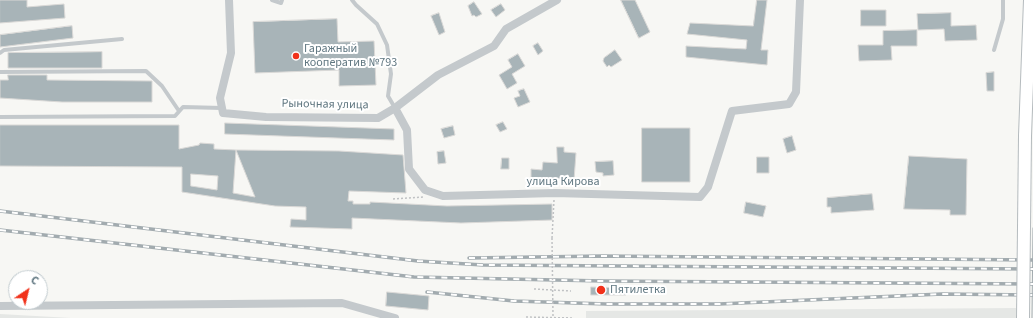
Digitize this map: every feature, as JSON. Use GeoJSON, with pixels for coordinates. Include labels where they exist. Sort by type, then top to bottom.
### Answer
{"type":"FeatureCollection","features":[{"type":"Feature","properties":{"kind":"main road"},"geometry":{"type":"LineString","coordinates":[[1023,318],[1025,136],[1030,0]]}},
{"type":"Feature","properties":{"kind":"street"},"geometry":{"type":"LineString","coordinates":[[223,110],[220,98],[231,52],[229,0]]}},
{"type":"Feature","properties":{"kind":"street","name":"Рыночная улица"},"geometry":{"type":"LineString","coordinates":[[223,110],[266,117],[378,118],[395,108],[438,75],[494,46],[506,29],[557,0]]}},
{"type":"Feature","properties":{"kind":"street","name":"улица Кирова"},"geometry":{"type":"LineString","coordinates":[[395,108],[407,130],[409,169],[426,190],[443,196],[555,193],[700,197],[708,187],[732,112],[789,104],[796,92],[800,0]]}},
{"type":"Feature","properties":{"kind":"street"},"geometry":{"type":"LineString","coordinates":[[0,306],[342,303],[395,318]]}},
{"type":"Feature","properties":{"kind":"lane"},"geometry":{"type":"LineString","coordinates":[[272,0],[281,3],[282,0]]}},
{"type":"Feature","properties":{"kind":"lane"},"geometry":{"type":"LineString","coordinates":[[352,0],[377,24],[387,45],[391,74],[388,96],[395,108]]}},
{"type":"Feature","properties":{"kind":"lane"},"geometry":{"type":"LineString","coordinates":[[994,50],[1003,19],[1003,0]]}},
{"type":"Feature","properties":{"kind":"lane"},"geometry":{"type":"LineString","coordinates":[[0,53],[4,50],[122,39]]}},
{"type":"Feature","properties":{"kind":"lane"},"geometry":{"type":"LineString","coordinates":[[0,72],[146,71],[162,86],[179,111]]}},
{"type":"Feature","properties":{"kind":"lane"},"geometry":{"type":"LineString","coordinates":[[0,117],[175,116],[184,107],[223,110]]}},
{"type":"Feature","properties":{"kind":"path"},"geometry":{"type":"LineString","coordinates":[[552,317],[552,212],[555,193]]}},
{"type":"Feature","properties":{"kind":"path"},"geometry":{"type":"LineString","coordinates":[[393,199],[443,196]]}},
{"type":"Feature","properties":{"kind":"path"},"geometry":{"type":"LineString","coordinates":[[534,289],[571,291]]}},
{"type":"Feature","properties":{"kind":"path"},"geometry":{"type":"LineString","coordinates":[[526,317],[574,318]]}},
{"type":"Feature","properties":{"kind":"shaded area"},"geometry":{"type":"Polygon","coordinates":[[[1016,308],[1016,318],[586,318],[586,311],[1016,308]]]}},
{"type":"Feature","properties":{"kind":"shaded area"},"geometry":{"type":"Polygon","coordinates":[[[0,314],[71,318],[0,318],[0,314]]]}},
{"type":"Feature","properties":{"kind":"building"},"geometry":{"type":"Polygon","coordinates":[[[0,0],[27,0],[27,7],[64,4],[65,18],[0,23],[0,0]]]}},
{"type":"Feature","properties":{"kind":"building"},"geometry":{"type":"Polygon","coordinates":[[[621,0],[635,0],[650,32],[639,38],[621,0]]]}},
{"type":"Feature","properties":{"kind":"building"},"geometry":{"type":"Polygon","coordinates":[[[757,0],[767,0],[761,50],[768,50],[767,65],[686,57],[686,46],[746,49],[747,40],[687,34],[690,23],[753,26],[757,0]]]}},
{"type":"Feature","properties":{"kind":"building"},"geometry":{"type":"Polygon","coordinates":[[[474,2],[482,14],[476,17],[474,15],[472,16],[468,6],[474,2]]]}},
{"type":"Feature","properties":{"kind":"building"},"geometry":{"type":"Polygon","coordinates":[[[501,4],[505,10],[496,17],[491,10],[501,4]]]}},
{"type":"Feature","properties":{"kind":"building"},"geometry":{"type":"Polygon","coordinates":[[[861,10],[886,10],[886,26],[861,26],[861,10]]]}},
{"type":"Feature","properties":{"kind":"building"},"geometry":{"type":"Polygon","coordinates":[[[439,13],[445,32],[439,35],[431,16],[439,13]]]}},
{"type":"Feature","properties":{"kind":"building"},"geometry":{"type":"Polygon","coordinates":[[[951,13],[951,26],[976,25],[977,40],[945,41],[944,29],[918,30],[917,14],[951,13]]]}},
{"type":"Feature","properties":{"kind":"building","name":"Гаражный кооператив №793"},"geometry":{"type":"Polygon","coordinates":[[[337,19],[338,42],[374,41],[376,85],[339,86],[339,70],[255,73],[253,22],[337,19]]]}},
{"type":"Feature","properties":{"kind":"building"},"geometry":{"type":"Polygon","coordinates":[[[72,26],[73,38],[0,47],[0,35],[72,26]]]}},
{"type":"Feature","properties":{"kind":"building"},"geometry":{"type":"Polygon","coordinates":[[[917,30],[917,46],[891,46],[892,60],[859,61],[858,45],[883,45],[883,31],[917,30]]]}},
{"type":"Feature","properties":{"kind":"building"},"geometry":{"type":"Polygon","coordinates":[[[538,43],[543,51],[538,55],[533,46],[538,43]]]}},
{"type":"Feature","properties":{"kind":"building"},"geometry":{"type":"Polygon","coordinates":[[[615,50],[622,60],[611,67],[609,65],[607,67],[603,61],[604,58],[615,50]]]}},
{"type":"Feature","properties":{"kind":"building"},"geometry":{"type":"Polygon","coordinates":[[[102,52],[102,68],[8,68],[8,53],[102,52]]]}},
{"type":"Feature","properties":{"kind":"building"},"geometry":{"type":"Polygon","coordinates":[[[518,54],[525,66],[512,74],[517,83],[507,89],[499,75],[512,67],[508,60],[518,54]]]}},
{"type":"Feature","properties":{"kind":"building"},"geometry":{"type":"Polygon","coordinates":[[[994,72],[994,91],[987,91],[986,73],[994,72]]]}},
{"type":"Feature","properties":{"kind":"building"},"geometry":{"type":"Polygon","coordinates":[[[8,75],[47,75],[47,80],[152,81],[152,102],[62,102],[0,98],[0,80],[8,80],[8,75]]]}},
{"type":"Feature","properties":{"kind":"building"},"geometry":{"type":"Polygon","coordinates":[[[524,89],[530,102],[518,107],[514,98],[520,96],[518,91],[524,89]]]}},
{"type":"Feature","properties":{"kind":"building"},"geometry":{"type":"Polygon","coordinates":[[[503,122],[507,129],[500,132],[496,125],[503,122]]]}},
{"type":"Feature","properties":{"kind":"building"},"geometry":{"type":"Polygon","coordinates":[[[225,123],[394,129],[394,140],[225,134],[225,123]]]}},
{"type":"Feature","properties":{"kind":"building"},"geometry":{"type":"Polygon","coordinates":[[[0,125],[179,125],[179,149],[199,145],[200,143],[214,144],[214,149],[339,151],[403,155],[406,193],[349,191],[348,201],[353,201],[353,204],[370,204],[370,202],[447,206],[552,204],[552,220],[461,223],[352,218],[352,229],[290,227],[291,219],[306,220],[306,207],[275,206],[182,192],[182,167],[0,166],[0,125]],[[236,150],[233,193],[255,197],[236,150]],[[191,174],[191,186],[217,190],[218,176],[191,174]]]}},
{"type":"Feature","properties":{"kind":"building"},"geometry":{"type":"Polygon","coordinates":[[[453,126],[455,135],[444,138],[441,129],[453,126]]]}},
{"type":"Feature","properties":{"kind":"building"},"geometry":{"type":"Polygon","coordinates":[[[642,128],[690,128],[690,182],[642,182],[642,128]]]}},
{"type":"Feature","properties":{"kind":"building"},"geometry":{"type":"Polygon","coordinates":[[[792,136],[796,150],[787,153],[783,139],[792,136]]]}},
{"type":"Feature","properties":{"kind":"building"},"geometry":{"type":"Polygon","coordinates":[[[557,147],[564,147],[564,152],[576,153],[574,180],[556,178],[556,185],[547,184],[548,181],[531,180],[531,169],[542,170],[543,162],[557,163],[557,147]]]}},
{"type":"Feature","properties":{"kind":"building"},"geometry":{"type":"Polygon","coordinates":[[[444,151],[446,163],[438,164],[437,152],[444,151]]]}},
{"type":"Feature","properties":{"kind":"building"},"geometry":{"type":"Polygon","coordinates":[[[909,156],[967,159],[966,215],[950,215],[950,210],[904,209],[909,156]]]}},
{"type":"Feature","properties":{"kind":"building"},"geometry":{"type":"Polygon","coordinates":[[[757,157],[769,157],[769,173],[757,173],[757,157]]]}},
{"type":"Feature","properties":{"kind":"building"},"geometry":{"type":"Polygon","coordinates":[[[502,158],[509,158],[509,169],[501,169],[502,158]]]}},
{"type":"Feature","properties":{"kind":"building"},"geometry":{"type":"Polygon","coordinates":[[[613,161],[614,175],[603,176],[603,173],[596,172],[595,162],[613,161]]]}},
{"type":"Feature","properties":{"kind":"building"},"geometry":{"type":"Polygon","coordinates":[[[872,194],[874,210],[831,213],[831,207],[827,207],[827,198],[872,194]]]}},
{"type":"Feature","properties":{"kind":"building"},"geometry":{"type":"Polygon","coordinates":[[[746,202],[766,206],[763,217],[744,213],[746,202]]]}},
{"type":"Feature","properties":{"kind":"building"},"geometry":{"type":"Polygon","coordinates":[[[591,287],[627,288],[626,295],[591,295],[591,287]]]}},
{"type":"Feature","properties":{"kind":"building"},"geometry":{"type":"Polygon","coordinates":[[[387,292],[429,296],[428,310],[386,306],[387,292]]]}},
{"type":"Feature","properties":{"kind":"tram line"},"geometry":{"type":"LineString","coordinates":[[1032,318],[1033,228]]}},
{"type":"Feature","properties":{"kind":"railway"},"geometry":{"type":"LineString","coordinates":[[0,211],[418,261],[483,265],[1033,269]]}},
{"type":"Feature","properties":{"kind":"railway"},"geometry":{"type":"LineString","coordinates":[[0,230],[414,277],[603,281],[1033,284]]}},
{"type":"Feature","properties":{"kind":"railway"},"geometry":{"type":"LineString","coordinates":[[469,258],[602,256],[1033,260]]}},
{"type":"Feature","properties":{"kind":"railway"},"geometry":{"type":"LineString","coordinates":[[427,292],[514,301],[606,304],[719,304],[942,294],[1033,295]]}},
{"type":"Feature","properties":{"kind":"place","name":"Гаражный кооператив №793"},"geometry":{"type":"Point","coordinates":[296,56]}},
{"type":"Feature","properties":{"kind":"place","name":"Пятилетка"},"geometry":{"type":"Point","coordinates":[601,290]}}]}
